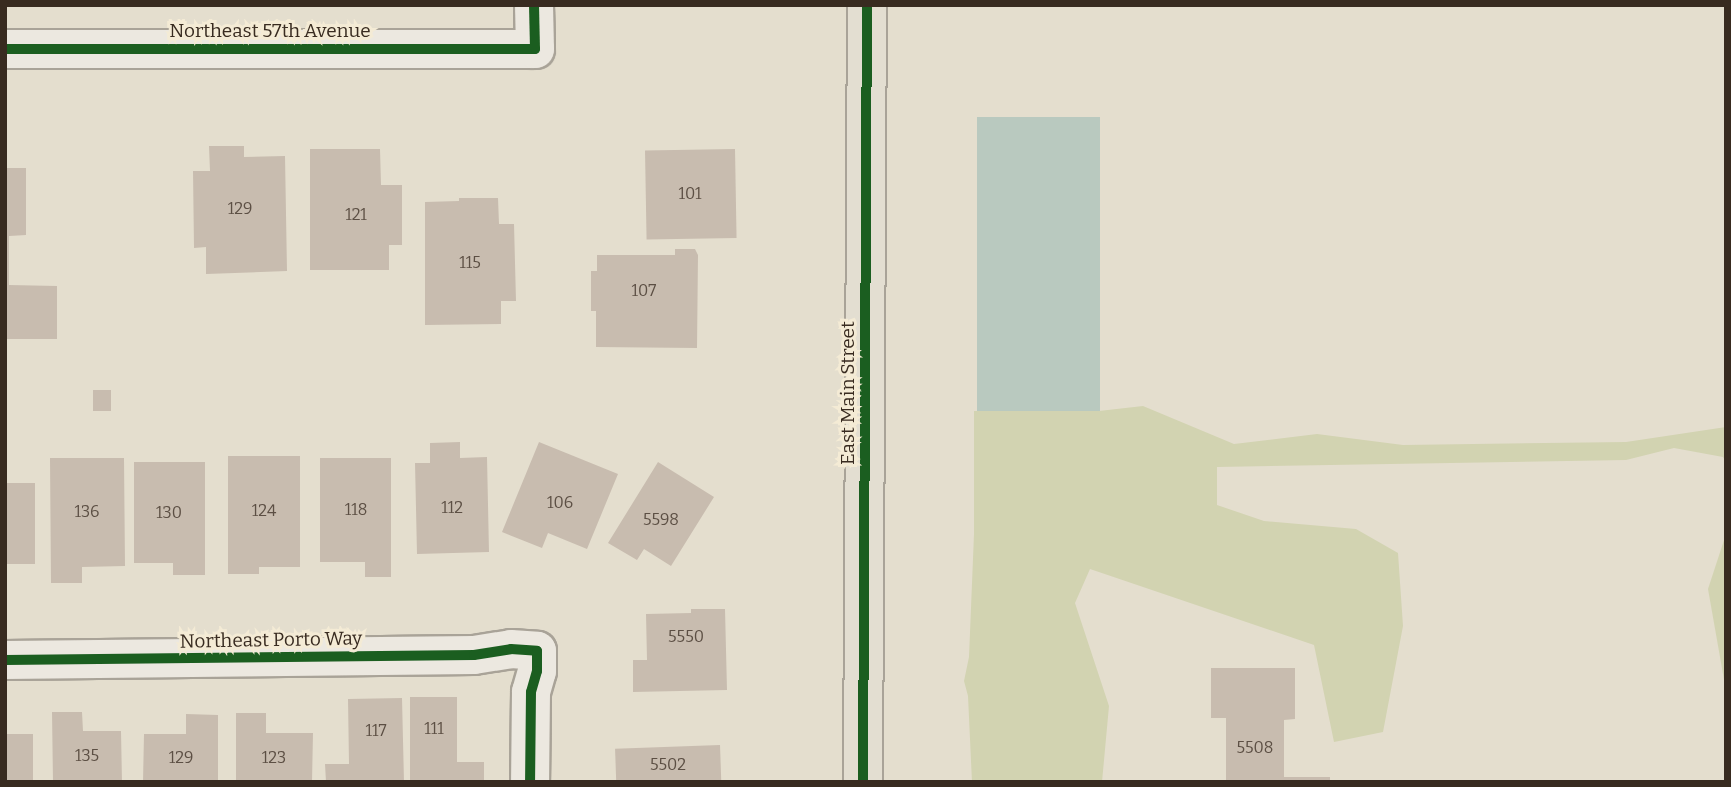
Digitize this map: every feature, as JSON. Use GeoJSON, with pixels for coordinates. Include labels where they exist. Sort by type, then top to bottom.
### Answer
{"type":"FeatureCollection","features":[{"type":"Feature","properties":{"kind":"main road","name":"East Main Street"},"geometry":{"type":"LineString","coordinates":[[863,782],[867,5]]}},
{"type":"Feature","properties":{"kind":"street","name":"Northeast 57th Avenue"},"geometry":{"type":"LineString","coordinates":[[5,49],[535,49],[534,5]]}},
{"type":"Feature","properties":{"kind":"street","name":"Northeast Porto Way"},"geometry":{"type":"LineString","coordinates":[[5,660],[474,655],[511,649],[537,651],[537,671],[531,692],[530,782]]}},
{"type":"Feature","properties":{"kind":"green space"},"geometry":{"type":"Polygon","coordinates":[[[1143,406],[1234,444],[1317,434],[1403,445],[1626,442],[1726,427],[1726,462],[1723,457],[1674,448],[1626,460],[1217,467],[1217,505],[1264,521],[1356,529],[1398,553],[1403,626],[1383,732],[1334,742],[1314,645],[1090,569],[1075,603],[1109,706],[1102,782],[972,782],[968,696],[964,681],[969,657],[974,534],[974,411],[1099,411],[1143,406]]]}},
{"type":"Feature","properties":{"kind":"green space"},"geometry":{"type":"Polygon","coordinates":[[[1726,534],[1726,691],[1708,589],[1726,534]]]}},
{"type":"Feature","properties":{"kind":"shaded area"},"geometry":{"type":"Polygon","coordinates":[[[977,117],[1100,117],[1100,411],[977,411],[977,117]]]}},
{"type":"Feature","properties":{"kind":"building"},"geometry":{"type":"Polygon","coordinates":[[[209,146],[244,146],[244,157],[285,156],[287,271],[206,274],[206,247],[194,248],[193,171],[210,171],[209,146]]]}},
{"type":"Feature","properties":{"kind":"building"},"geometry":{"type":"Polygon","coordinates":[[[310,149],[380,149],[381,185],[402,185],[402,245],[389,245],[389,270],[310,270],[310,149]]]}},
{"type":"Feature","properties":{"kind":"building"},"geometry":{"type":"Polygon","coordinates":[[[735,149],[737,238],[647,240],[645,151],[735,149]]]}},
{"type":"Feature","properties":{"kind":"building"},"geometry":{"type":"Polygon","coordinates":[[[5,168],[26,168],[26,235],[9,236],[9,285],[57,286],[57,339],[5,339],[5,168]]]}},
{"type":"Feature","properties":{"kind":"building"},"geometry":{"type":"Polygon","coordinates":[[[459,198],[498,198],[499,224],[514,224],[516,301],[501,301],[501,324],[425,325],[425,202],[459,201],[459,198]]]}},
{"type":"Feature","properties":{"kind":"building"},"geometry":{"type":"Polygon","coordinates":[[[675,249],[695,249],[698,255],[697,348],[596,347],[596,311],[591,311],[591,271],[597,271],[597,255],[675,255],[675,249]]]}},
{"type":"Feature","properties":{"kind":"building"},"geometry":{"type":"Polygon","coordinates":[[[93,390],[111,390],[111,411],[93,411],[93,390]]]}},
{"type":"Feature","properties":{"kind":"building"},"geometry":{"type":"Polygon","coordinates":[[[460,442],[460,458],[487,457],[489,552],[417,554],[415,463],[430,463],[430,443],[460,442]]]}},
{"type":"Feature","properties":{"kind":"building"},"geometry":{"type":"Polygon","coordinates":[[[539,442],[618,474],[587,549],[548,533],[542,548],[502,532],[539,442]]]}},
{"type":"Feature","properties":{"kind":"building"},"geometry":{"type":"Polygon","coordinates":[[[228,456],[300,456],[300,567],[259,567],[259,574],[228,574],[228,456]]]}},
{"type":"Feature","properties":{"kind":"building"},"geometry":{"type":"Polygon","coordinates":[[[50,458],[124,458],[125,566],[82,567],[82,583],[51,583],[50,458]]]}},
{"type":"Feature","properties":{"kind":"building"},"geometry":{"type":"Polygon","coordinates":[[[320,458],[391,458],[391,577],[365,577],[365,562],[320,562],[320,458]]]}},
{"type":"Feature","properties":{"kind":"building"},"geometry":{"type":"Polygon","coordinates":[[[134,462],[205,462],[205,575],[173,575],[173,563],[134,563],[134,462]]]}},
{"type":"Feature","properties":{"kind":"building"},"geometry":{"type":"Polygon","coordinates":[[[658,462],[714,497],[671,566],[644,549],[637,560],[608,543],[658,462]]]}},
{"type":"Feature","properties":{"kind":"building"},"geometry":{"type":"Polygon","coordinates":[[[5,483],[35,483],[35,564],[5,564],[5,483]]]}},
{"type":"Feature","properties":{"kind":"building"},"geometry":{"type":"Polygon","coordinates":[[[691,609],[725,609],[727,690],[633,692],[633,660],[647,660],[646,614],[691,613],[691,609]]]}},
{"type":"Feature","properties":{"kind":"building"},"geometry":{"type":"Polygon","coordinates":[[[1211,668],[1295,668],[1295,719],[1284,720],[1284,777],[1330,777],[1330,782],[1226,782],[1226,718],[1211,718],[1211,668]]]}},
{"type":"Feature","properties":{"kind":"building"},"geometry":{"type":"Polygon","coordinates":[[[410,697],[457,697],[457,762],[484,762],[484,782],[410,782],[410,697]]]}},
{"type":"Feature","properties":{"kind":"building"},"geometry":{"type":"Polygon","coordinates":[[[402,698],[404,782],[326,782],[325,764],[349,764],[348,699],[402,698]]]}},
{"type":"Feature","properties":{"kind":"building"},"geometry":{"type":"Polygon","coordinates":[[[52,712],[82,712],[83,731],[121,731],[122,782],[53,782],[52,712]]]}},
{"type":"Feature","properties":{"kind":"building"},"geometry":{"type":"Polygon","coordinates":[[[236,713],[266,713],[266,733],[313,733],[312,782],[236,782],[236,713]]]}},
{"type":"Feature","properties":{"kind":"building"},"geometry":{"type":"Polygon","coordinates":[[[186,714],[218,715],[218,782],[143,782],[144,734],[186,734],[186,714]]]}},
{"type":"Feature","properties":{"kind":"building"},"geometry":{"type":"Polygon","coordinates":[[[5,734],[33,734],[33,782],[5,782],[5,734]]]}},
{"type":"Feature","properties":{"kind":"building"},"geometry":{"type":"Polygon","coordinates":[[[720,745],[721,782],[616,782],[615,749],[720,745]]]}},
{"type":"Feature","properties":{"kind":"cycle path"},"geometry":{"type":"LineString","coordinates":[[5,49],[535,49],[534,5]]}},
{"type":"Feature","properties":{"kind":"cycle path"},"geometry":{"type":"LineString","coordinates":[[863,782],[867,5]]}},
{"type":"Feature","properties":{"kind":"cycle path"},"geometry":{"type":"LineString","coordinates":[[5,660],[474,655],[511,649],[537,651],[537,671],[531,692],[530,782]]}}]}
